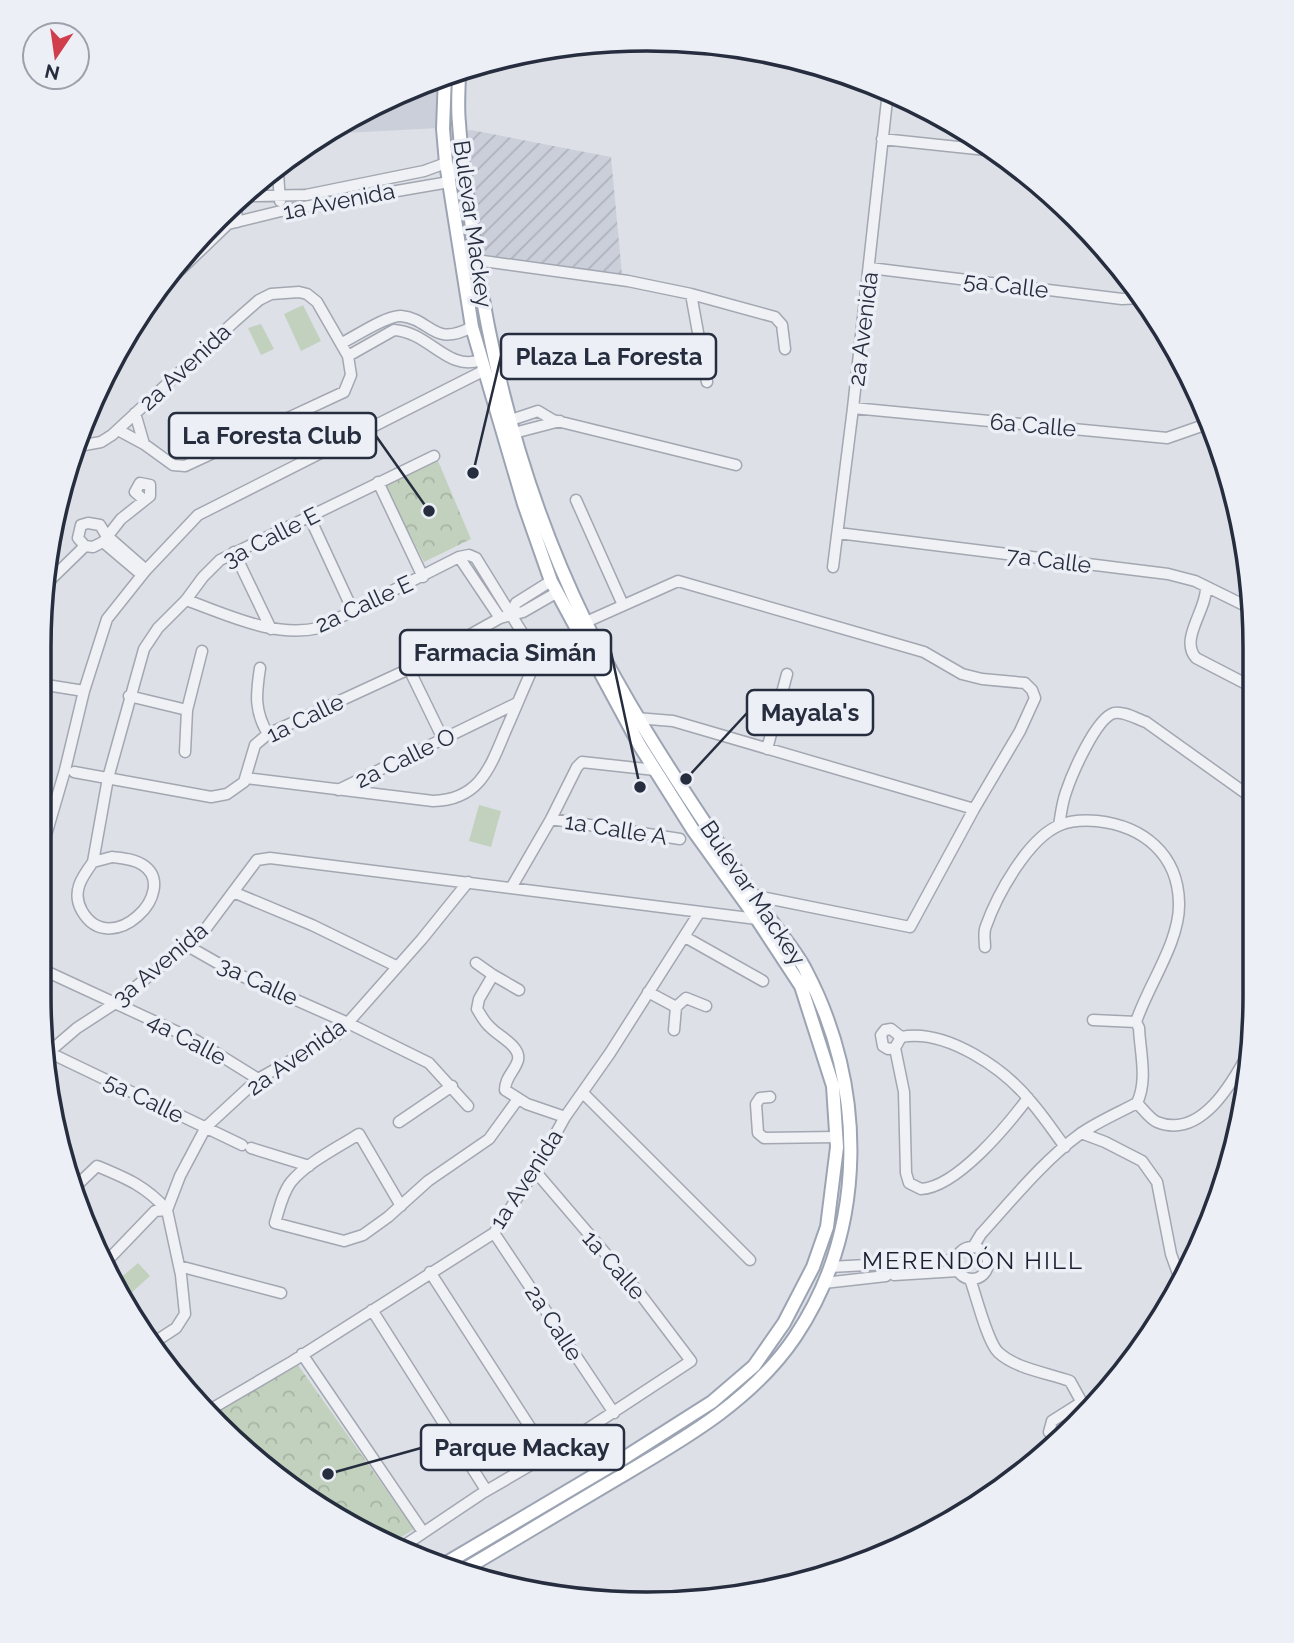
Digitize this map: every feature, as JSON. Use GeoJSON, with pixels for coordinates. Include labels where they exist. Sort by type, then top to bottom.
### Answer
{"type":"FeatureCollection","features":[{"type":"Feature","properties":{"kind":"main road","name":"Bulevar Mackey"},"geometry":{"type":"LineString","coordinates":[[459,81],[458,122],[475,260],[524,504],[554,587],[655,770],[693,830],[801,986],[833,1086],[837,1137],[827,1227],[795,1337],[755,1386],[687,1437],[471,1566]]}},
{"type":"Feature","properties":{"kind":"main road","name":"Bulevar Mackey"},"geometry":{"type":"LineString","coordinates":[[445,86],[443,129],[446,163],[472,327],[481,365],[508,425],[543,521],[586,622],[636,718],[752,895],[804,967],[823,1007],[846,1083],[852,1140],[845,1215],[830,1267]]}},
{"type":"Feature","properties":{"kind":"main road"},"geometry":{"type":"LineString","coordinates":[[815,1275],[830,1267]]}},
{"type":"Feature","properties":{"kind":"main road","name":"Bulevar Mackey"},"geometry":{"type":"LineString","coordinates":[[452,1560],[627,1456],[712,1402],[739,1381],[754,1366],[815,1275]]}},
{"type":"Feature","properties":{"kind":"street","name":"2a Avenida"},"geometry":{"type":"LineString","coordinates":[[832,567],[870,268],[887,101]]}},
{"type":"Feature","properties":{"kind":"street"},"geometry":{"type":"LineString","coordinates":[[882,139],[974,149]]}},
{"type":"Feature","properties":{"kind":"street"},"geometry":{"type":"LineString","coordinates":[[449,181],[463,159]]}},
{"type":"Feature","properties":{"kind":"street"},"geometry":{"type":"LineString","coordinates":[[257,197],[311,194],[426,171],[446,163]]}},
{"type":"Feature","properties":{"kind":"street"},"geometry":{"type":"LineString","coordinates":[[279,179],[281,211]]}},
{"type":"Feature","properties":{"kind":"street","name":"1a Avenida"},"geometry":{"type":"LineString","coordinates":[[208,243],[229,224],[281,211],[449,181]]}},
{"type":"Feature","properties":{"kind":"street"},"geometry":{"type":"LineString","coordinates":[[350,199],[367,182]]}},
{"type":"Feature","properties":{"kind":"street"},"geometry":{"type":"LineString","coordinates":[[311,194],[313,205]]}},
{"type":"Feature","properties":{"kind":"street"},"geometry":{"type":"LineString","coordinates":[[236,215],[237,222]]}},
{"type":"Feature","properties":{"kind":"street"},"geometry":{"type":"LineString","coordinates":[[475,260],[628,281],[691,294],[775,317],[782,325],[785,349]]}},
{"type":"Feature","properties":{"kind":"street","name":"5a Calle"},"geometry":{"type":"LineString","coordinates":[[870,268],[1130,299]]}},
{"type":"Feature","properties":{"kind":"street","name":"2a Avenida"},"geometry":{"type":"LineString","coordinates":[[86,445],[101,442],[118,430],[260,300],[271,295],[299,292],[307,294],[317,302],[342,343]]}},
{"type":"Feature","properties":{"kind":"street"},"geometry":{"type":"LineString","coordinates":[[691,294],[707,382]]}},
{"type":"Feature","properties":{"kind":"street"},"geometry":{"type":"LineString","coordinates":[[118,430],[144,444],[173,466],[185,466],[344,392],[351,375],[348,356],[342,343],[395,317],[409,318],[445,335],[456,336],[472,327]]}},
{"type":"Feature","properties":{"kind":"street"},"geometry":{"type":"LineString","coordinates":[[348,356],[394,330],[416,335],[460,363],[481,365]]}},
{"type":"Feature","properties":{"kind":"street"},"geometry":{"type":"LineString","coordinates":[[51,819],[84,691],[107,620],[144,572],[198,515],[481,365]]}},
{"type":"Feature","properties":{"kind":"street","name":"6a Calle"},"geometry":{"type":"LineString","coordinates":[[853,408],[1167,438],[1201,426]]}},
{"type":"Feature","properties":{"kind":"street"},"geometry":{"type":"LineString","coordinates":[[135,413],[144,444]]}},
{"type":"Feature","properties":{"kind":"street"},"geometry":{"type":"LineString","coordinates":[[508,425],[560,421],[736,465]]}},
{"type":"Feature","properties":{"kind":"street","name":"3a Calle E"},"geometry":{"type":"LineString","coordinates":[[93,862],[108,778],[130,696],[144,649],[158,628],[220,560],[434,456]]}},
{"type":"Feature","properties":{"kind":"street"},"geometry":{"type":"LineString","coordinates":[[378,482],[423,577]]}},
{"type":"Feature","properties":{"kind":"street"},"geometry":{"type":"LineString","coordinates":[[144,500],[121,519],[104,539],[93,547],[85,546],[78,538],[81,526],[88,523],[100,525],[104,539],[144,572]]}},
{"type":"Feature","properties":{"kind":"street"},"geometry":{"type":"LineString","coordinates":[[576,500],[623,605]]}},
{"type":"Feature","properties":{"kind":"street"},"geometry":{"type":"LineString","coordinates":[[309,516],[354,611]]}},
{"type":"Feature","properties":{"kind":"street","name":"7a Calle"},"geometry":{"type":"LineString","coordinates":[[838,533],[1168,574],[1195,581],[1242,604]]}},
{"type":"Feature","properties":{"kind":"street"},"geometry":{"type":"LineString","coordinates":[[55,575],[85,546]]}},
{"type":"Feature","properties":{"kind":"street"},"geometry":{"type":"LineString","coordinates":[[234,552],[271,629]]}},
{"type":"Feature","properties":{"kind":"street"},"geometry":{"type":"LineString","coordinates":[[338,790],[433,801],[460,797],[478,784],[493,764],[534,660],[531,647],[476,558],[469,555],[459,557],[500,618]]}},
{"type":"Feature","properties":{"kind":"street","name":"2a Calle E"},"geometry":{"type":"LineString","coordinates":[[186,600],[271,629],[290,632],[312,629],[354,611],[459,557]]}},
{"type":"Feature","properties":{"kind":"street"},"geometry":{"type":"LineString","coordinates":[[586,622],[678,581],[924,652],[962,674],[982,679],[1025,683],[1032,690],[1035,698],[1012,746],[974,808],[910,927],[752,895]]}},
{"type":"Feature","properties":{"kind":"street","name":"1a Calle"},"geometry":{"type":"LineString","coordinates":[[246,778],[255,745],[268,734],[409,669],[511,614],[516,603],[554,587]]}},
{"type":"Feature","properties":{"kind":"street"},"geometry":{"type":"LineString","coordinates":[[1206,587],[1206,598],[1189,643],[1189,651],[1196,658],[1243,682]]}},
{"type":"Feature","properties":{"kind":"street"},"geometry":{"type":"LineString","coordinates":[[185,752],[187,710],[202,651]]}},
{"type":"Feature","properties":{"kind":"street"},"geometry":{"type":"LineString","coordinates":[[260,668],[256,707],[259,720],[268,734]]}},
{"type":"Feature","properties":{"kind":"street"},"geometry":{"type":"LineString","coordinates":[[409,669],[443,739]]}},
{"type":"Feature","properties":{"kind":"street"},"geometry":{"type":"LineString","coordinates":[[767,748],[787,674]]}},
{"type":"Feature","properties":{"kind":"street"},"geometry":{"type":"LineString","coordinates":[[51,686],[84,691]]}},
{"type":"Feature","properties":{"kind":"street"},"geometry":{"type":"LineString","coordinates":[[130,696],[187,710]]}},
{"type":"Feature","properties":{"kind":"street","name":"2a Calle O"},"geometry":{"type":"LineString","coordinates":[[246,778],[338,790],[517,703]]}},
{"type":"Feature","properties":{"kind":"street"},"geometry":{"type":"LineString","coordinates":[[1059,825],[1066,793],[1080,758],[1101,722],[1114,713],[1126,714],[1146,722],[1243,791]]}},
{"type":"Feature","properties":{"kind":"street"},"geometry":{"type":"LineString","coordinates":[[636,718],[673,721],[974,808]]}},
{"type":"Feature","properties":{"kind":"street"},"geometry":{"type":"LineString","coordinates":[[511,888],[582,762],[655,770]]}},
{"type":"Feature","properties":{"kind":"street"},"geometry":{"type":"LineString","coordinates":[[74,772],[211,797],[242,785],[246,778]]}},
{"type":"Feature","properties":{"kind":"street","name":"1a Calle A"},"geometry":{"type":"LineString","coordinates":[[551,819],[680,839]]}},
{"type":"Feature","properties":{"kind":"street"},"geometry":{"type":"LineString","coordinates":[[985,947],[984,929],[1012,874],[1039,839],[1059,825],[1080,820],[1128,827],[1148,838],[1166,858],[1177,880],[1180,904],[1177,927],[1136,1023]]}},
{"type":"Feature","properties":{"kind":"street"},"geometry":{"type":"LineString","coordinates":[[112,856],[142,864],[150,871],[154,880],[154,891],[150,901],[132,922],[118,928],[102,926],[88,920],[77,903],[79,882],[93,862],[112,856]]}},
{"type":"Feature","properties":{"kind":"street","name":"3a Avenida"},"geometry":{"type":"LineString","coordinates":[[53,1048],[77,1028],[117,1002],[204,931],[257,860],[270,858],[392,875],[468,882]]}},
{"type":"Feature","properties":{"kind":"street"},"geometry":{"type":"LineString","coordinates":[[468,882],[757,919]]}},
{"type":"Feature","properties":{"kind":"street","name":"2a Avenida"},"geometry":{"type":"LineString","coordinates":[[167,1210],[180,1176],[206,1127],[258,1079],[338,1034],[468,882]]}},
{"type":"Feature","properties":{"kind":"street"},"geometry":{"type":"LineString","coordinates":[[233,892],[312,925],[396,966]]}},
{"type":"Feature","properties":{"kind":"street","name":"1a Avenida"},"geometry":{"type":"LineString","coordinates":[[215,1407],[494,1233],[535,1171],[565,1117],[699,913]]}},
{"type":"Feature","properties":{"kind":"street"},"geometry":{"type":"LineString","coordinates":[[685,937],[763,981]]}},
{"type":"Feature","properties":{"kind":"street","name":"3a Calle"},"geometry":{"type":"LineString","coordinates":[[186,945],[235,973],[348,1023],[429,1063],[468,1106]]}},
{"type":"Feature","properties":{"kind":"street"},"geometry":{"type":"LineString","coordinates":[[476,963],[519,989]]}},
{"type":"Feature","properties":{"kind":"street","name":"4a Calle"},"geometry":{"type":"LineString","coordinates":[[51,973],[197,1041],[258,1079]]}},
{"type":"Feature","properties":{"kind":"street"},"geometry":{"type":"LineString","coordinates":[[493,975],[479,999],[477,1009],[491,1029],[515,1049],[518,1055],[517,1062],[507,1078],[505,1090],[518,1099],[565,1117]]}},
{"type":"Feature","properties":{"kind":"street"},"geometry":{"type":"LineString","coordinates":[[648,992],[676,1007]]}},
{"type":"Feature","properties":{"kind":"street"},"geometry":{"type":"LineString","coordinates":[[674,1030],[676,1007],[685,998],[706,1006]]}},
{"type":"Feature","properties":{"kind":"street"},"geometry":{"type":"LineString","coordinates":[[1093,1020],[1136,1023]]}},
{"type":"Feature","properties":{"kind":"street"},"geometry":{"type":"LineString","coordinates":[[973,1247],[984,1253],[988,1263],[981,1276],[970,1279],[961,1275],[957,1265],[961,1251],[973,1247],[981,1234],[1044,1166],[1081,1133],[1137,1103],[1143,1070],[1139,1028],[1136,1023]]}},
{"type":"Feature","properties":{"kind":"street"},"geometry":{"type":"LineString","coordinates":[[895,1048],[883,1046],[881,1034],[885,1030],[891,1029],[901,1037],[912,1035],[933,1038],[962,1047],[1000,1072],[1028,1098],[1065,1147]]}},
{"type":"Feature","properties":{"kind":"street"},"geometry":{"type":"LineString","coordinates":[[901,1037],[895,1048],[904,1091],[906,1173],[909,1183],[914,1187],[929,1189],[941,1185],[1010,1122],[1028,1098]]}},
{"type":"Feature","properties":{"kind":"street","name":"5a Calle"},"geometry":{"type":"LineString","coordinates":[[54,1055],[247,1146],[309,1166]]}},
{"type":"Feature","properties":{"kind":"street"},"geometry":{"type":"LineString","coordinates":[[1137,1103],[1155,1122],[1172,1126],[1194,1122],[1238,1073]]}},
{"type":"Feature","properties":{"kind":"street"},"geometry":{"type":"LineString","coordinates":[[399,1122],[452,1086]]}},
{"type":"Feature","properties":{"kind":"street"},"geometry":{"type":"LineString","coordinates":[[583,1093],[750,1260]]}},
{"type":"Feature","properties":{"kind":"street"},"geometry":{"type":"LineString","coordinates":[[770,1097],[760,1098],[756,1104],[758,1133],[764,1138],[837,1137]]}},
{"type":"Feature","properties":{"kind":"street"},"geometry":{"type":"LineString","coordinates":[[401,1206],[359,1134],[309,1166],[291,1183],[282,1199],[275,1223],[344,1241],[363,1235],[401,1206],[428,1181],[489,1139],[518,1099]]}},
{"type":"Feature","properties":{"kind":"street"},"geometry":{"type":"LineString","coordinates":[[1081,1133],[1142,1161],[1157,1182],[1177,1270]]}},
{"type":"Feature","properties":{"kind":"street"},"geometry":{"type":"LineString","coordinates":[[80,1182],[97,1166],[153,1194],[167,1210],[186,1314],[177,1328],[160,1339]]}},
{"type":"Feature","properties":{"kind":"street","name":"1a Calle"},"geometry":{"type":"LineString","coordinates":[[535,1171],[641,1295],[691,1361],[614,1413]]}},
{"type":"Feature","properties":{"kind":"street"},"geometry":{"type":"LineString","coordinates":[[110,1256],[155,1211],[167,1210]]}},
{"type":"Feature","properties":{"kind":"street","name":"2a Calle"},"geometry":{"type":"LineString","coordinates":[[494,1233],[614,1413]]}},
{"type":"Feature","properties":{"kind":"street"},"geometry":{"type":"LineString","coordinates":[[830,1267],[889,1263],[957,1265]]}},
{"type":"Feature","properties":{"kind":"street"},"geometry":{"type":"LineString","coordinates":[[815,1275],[890,1276],[957,1265]]}},
{"type":"Feature","properties":{"kind":"street"},"geometry":{"type":"LineString","coordinates":[[179,1266],[281,1293]]}},
{"type":"Feature","properties":{"kind":"street"},"geometry":{"type":"LineString","coordinates":[[430,1272],[548,1455]]}},
{"type":"Feature","properties":{"kind":"street"},"geometry":{"type":"LineString","coordinates":[[970,1279],[997,1351],[1023,1366],[1070,1381],[1082,1403]]}},
{"type":"Feature","properties":{"kind":"street"},"geometry":{"type":"LineString","coordinates":[[372,1310],[486,1490]]}},
{"type":"Feature","properties":{"kind":"street"},"geometry":{"type":"LineString","coordinates":[[302,1354],[423,1532]]}},
{"type":"Feature","properties":{"kind":"street"},"geometry":{"type":"LineString","coordinates":[[1049,1432],[1052,1421],[1077,1409]]}},
{"type":"Feature","properties":{"kind":"street"},"geometry":{"type":"LineString","coordinates":[[409,1543],[486,1490],[614,1413]]}},
{"type":"Feature","properties":{"kind":"shaded area"},"geometry":{"type":"Polygon","coordinates":[[[436,89],[438,128],[346,133],[383,112],[436,89]]]}},
{"type":"Feature","properties":{"kind":"shaded area"},"geometry":{"type":"Polygon","coordinates":[[[466,131],[611,157],[622,275],[477,255],[466,131]]]}},
{"type":"Feature","properties":{"kind":"green space"},"geometry":{"type":"Polygon","coordinates":[[[303,305],[321,341],[301,351],[284,314],[303,305]]]}},
{"type":"Feature","properties":{"kind":"green space"},"geometry":{"type":"Polygon","coordinates":[[[261,324],[274,349],[261,355],[248,328],[261,324]]]}},
{"type":"Feature","properties":{"kind":"green space"},"geometry":{"type":"Polygon","coordinates":[[[438,461],[471,539],[424,562],[384,484],[438,461]]]}},
{"type":"Feature","properties":{"kind":"green space"},"geometry":{"type":"Polygon","coordinates":[[[479,805],[501,811],[491,847],[469,841],[479,805]]]}},
{"type":"Feature","properties":{"kind":"green space"},"geometry":{"type":"Polygon","coordinates":[[[138,1263],[150,1276],[131,1293],[122,1277],[138,1263]]]}},
{"type":"Feature","properties":{"kind":"green space"},"geometry":{"type":"Polygon","coordinates":[[[298,1365],[414,1529],[399,1538],[349,1512],[284,1469],[218,1411],[298,1365]]]}},
{"type":"Feature","properties":{"kind":"place","name":"Plaza La Foresta"},"geometry":{"type":"Point","coordinates":[473,473]}},
{"type":"Feature","properties":{"kind":"place","name":"La Foresta Club"},"geometry":{"type":"Point","coordinates":[429,511]}},
{"type":"Feature","properties":{"kind":"place","name":"Mayala's"},"geometry":{"type":"Point","coordinates":[686,779]}},
{"type":"Feature","properties":{"kind":"place","name":"Farmacia Simán"},"geometry":{"type":"Point","coordinates":[640,787]}},
{"type":"Feature","properties":{"kind":"place","name":"Parque Mackay"},"geometry":{"type":"Point","coordinates":[328,1474]}},
{"type":"Feature","properties":{"kind":"district","name":"MERENDÓN HILL"},"geometry":{"type":"Point","coordinates":[973,1261]}}]}
